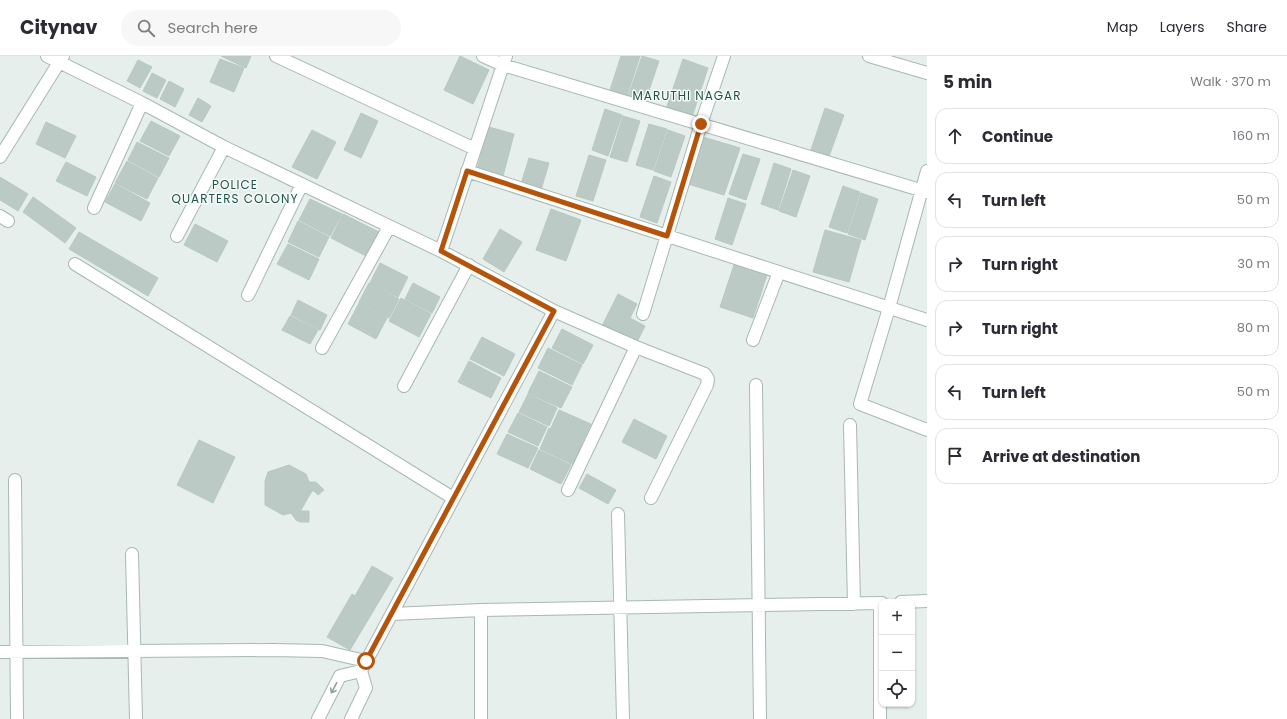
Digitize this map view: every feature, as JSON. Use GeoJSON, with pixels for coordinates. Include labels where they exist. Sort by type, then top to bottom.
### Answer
{"type":"FeatureCollection","features":[{"type":"Feature","properties":{"kind":"street"},"geometry":{"type":"LineString","coordinates":[[47,56],[62,59],[224,147],[441,251],[554,311],[636,347],[705,374],[708,379],[707,385],[651,498]]}},
{"type":"Feature","properties":{"kind":"street"},"geometry":{"type":"LineString","coordinates":[[276,56],[475,148]]}},
{"type":"Feature","properties":{"kind":"street"},"geometry":{"type":"LineString","coordinates":[[483,56],[505,61],[701,124],[924,191]]}},
{"type":"Feature","properties":{"kind":"street"},"geometry":{"type":"LineString","coordinates":[[643,314],[701,124],[724,56]]}},
{"type":"Feature","properties":{"kind":"street"},"geometry":{"type":"LineString","coordinates":[[869,56],[927,73]]}},
{"type":"Feature","properties":{"kind":"street"},"geometry":{"type":"LineString","coordinates":[[0,157],[62,59]]}},
{"type":"Feature","properties":{"kind":"street"},"geometry":{"type":"LineString","coordinates":[[441,251],[505,61]]}},
{"type":"Feature","properties":{"kind":"street"},"geometry":{"type":"LineString","coordinates":[[94,208],[142,103]]}},
{"type":"Feature","properties":{"kind":"street"},"geometry":{"type":"LineString","coordinates":[[177,236],[224,147]]}},
{"type":"Feature","properties":{"kind":"street"},"geometry":{"type":"LineString","coordinates":[[467,171],[927,320]]}},
{"type":"Feature","properties":{"kind":"street"},"geometry":{"type":"LineString","coordinates":[[927,171],[924,191],[860,404],[927,430]]}},
{"type":"Feature","properties":{"kind":"street"},"geometry":{"type":"LineString","coordinates":[[248,295],[302,184]]}},
{"type":"Feature","properties":{"kind":"street"},"geometry":{"type":"LineString","coordinates":[[322,348],[390,227]]}},
{"type":"Feature","properties":{"kind":"street"},"geometry":{"type":"LineString","coordinates":[[75,264],[453,498]]}},
{"type":"Feature","properties":{"kind":"street"},"geometry":{"type":"LineString","coordinates":[[404,386],[468,265]]}},
{"type":"Feature","properties":{"kind":"street"},"geometry":{"type":"LineString","coordinates":[[753,340],[779,272]]}},
{"type":"Feature","properties":{"kind":"street"},"geometry":{"type":"LineString","coordinates":[[351,719],[366,688],[364,666],[554,311]]}},
{"type":"Feature","properties":{"kind":"street"},"geometry":{"type":"LineString","coordinates":[[568,490],[636,347]]}},
{"type":"Feature","properties":{"kind":"street"},"geometry":{"type":"LineString","coordinates":[[756,386],[760,719]]}},
{"type":"Feature","properties":{"kind":"street"},"geometry":{"type":"LineString","coordinates":[[850,425],[854,604]]}},
{"type":"Feature","properties":{"kind":"street"},"geometry":{"type":"LineString","coordinates":[[15,480],[17,719]]}},
{"type":"Feature","properties":{"kind":"street"},"geometry":{"type":"LineString","coordinates":[[618,514],[623,719]]}},
{"type":"Feature","properties":{"kind":"street"},"geometry":{"type":"LineString","coordinates":[[132,554],[136,719]]}},
{"type":"Feature","properties":{"kind":"street"},"geometry":{"type":"LineString","coordinates":[[915,601],[927,601]]}},
{"type":"Feature","properties":{"kind":"street"},"geometry":{"type":"LineString","coordinates":[[392,614],[481,610],[879,603]]}},
{"type":"Feature","properties":{"kind":"street"},"geometry":{"type":"LineString","coordinates":[[481,610],[481,719]]}},
{"type":"Feature","properties":{"kind":"street"},"geometry":{"type":"LineString","coordinates":[[880,719],[881,635]]}},
{"type":"Feature","properties":{"kind":"street"},"geometry":{"type":"LineString","coordinates":[[0,652],[322,651],[364,666]]}},
{"type":"Feature","properties":{"kind":"street"},"geometry":{"type":"LineString","coordinates":[[318,719],[340,676],[364,666]]}},
{"type":"Feature","properties":{"kind":"building"},"geometry":{"type":"Polygon","coordinates":[[[221,56],[251,56],[246,68],[221,56]]]}},
{"type":"Feature","properties":{"kind":"building"},"geometry":{"type":"Polygon","coordinates":[[[460,56],[489,70],[473,104],[444,90],[460,56]]]}},
{"type":"Feature","properties":{"kind":"building"},"geometry":{"type":"Polygon","coordinates":[[[621,56],[640,56],[627,96],[610,90],[621,56]]]}},
{"type":"Feature","properties":{"kind":"building"},"geometry":{"type":"Polygon","coordinates":[[[642,56],[659,61],[645,102],[628,97],[642,56]]]}},
{"type":"Feature","properties":{"kind":"building"},"geometry":{"type":"Polygon","coordinates":[[[220,59],[244,68],[234,92],[210,82],[220,59]]]}},
{"type":"Feature","properties":{"kind":"building"},"geometry":{"type":"Polygon","coordinates":[[[683,59],[708,68],[692,117],[666,109],[683,59]]]}},
{"type":"Feature","properties":{"kind":"building"},"geometry":{"type":"Polygon","coordinates":[[[138,60],[152,67],[140,88],[127,81],[138,60]]]}},
{"type":"Feature","properties":{"kind":"building"},"geometry":{"type":"Polygon","coordinates":[[[152,73],[166,80],[157,98],[143,91],[152,73]]]}},
{"type":"Feature","properties":{"kind":"building"},"geometry":{"type":"Polygon","coordinates":[[[169,81],[184,89],[175,107],[160,99],[169,81]]]}},
{"type":"Feature","properties":{"kind":"building"},"geometry":{"type":"Polygon","coordinates":[[[198,98],[211,106],[202,122],[189,115],[198,98]]]}},
{"type":"Feature","properties":{"kind":"building"},"geometry":{"type":"Polygon","coordinates":[[[825,108],[844,115],[828,159],[810,153],[825,108]]]}},
{"type":"Feature","properties":{"kind":"building"},"geometry":{"type":"Polygon","coordinates":[[[605,109],[622,115],[608,156],[592,150],[605,109]]]}},
{"type":"Feature","properties":{"kind":"building"},"geometry":{"type":"Polygon","coordinates":[[[361,113],[378,121],[361,158],[344,150],[361,113]]]}},
{"type":"Feature","properties":{"kind":"building"},"geometry":{"type":"Polygon","coordinates":[[[623,116],[640,121],[627,162],[610,157],[623,116]]]}},
{"type":"Feature","properties":{"kind":"building"},"geometry":{"type":"Polygon","coordinates":[[[151,121],[180,136],[169,156],[140,141],[151,121]]]}},
{"type":"Feature","properties":{"kind":"building"},"geometry":{"type":"Polygon","coordinates":[[[46,122],[76,136],[65,158],[36,144],[46,122]]]}},
{"type":"Feature","properties":{"kind":"building"},"geometry":{"type":"Polygon","coordinates":[[[649,124],[667,129],[653,170],[636,165],[649,124]]]}},
{"type":"Feature","properties":{"kind":"building"},"geometry":{"type":"Polygon","coordinates":[[[489,127],[514,134],[503,176],[477,169],[489,127]]]}},
{"type":"Feature","properties":{"kind":"building"},"geometry":{"type":"Polygon","coordinates":[[[312,130],[336,142],[317,179],[292,167],[312,130]]]}},
{"type":"Feature","properties":{"kind":"building"},"geometry":{"type":"Polygon","coordinates":[[[668,130],[685,136],[671,177],[654,171],[668,130]]]}},
{"type":"Feature","properties":{"kind":"building"},"geometry":{"type":"Polygon","coordinates":[[[703,137],[740,148],[724,195],[688,184],[703,137]]]}},
{"type":"Feature","properties":{"kind":"building"},"geometry":{"type":"Polygon","coordinates":[[[137,142],[169,158],[159,177],[128,160],[137,142]]]}},
{"type":"Feature","properties":{"kind":"building"},"geometry":{"type":"Polygon","coordinates":[[[743,154],[760,159],[746,200],[729,194],[743,154]]]}},
{"type":"Feature","properties":{"kind":"building"},"geometry":{"type":"Polygon","coordinates":[[[589,155],[606,160],[593,201],[576,196],[589,155]]]}},
{"type":"Feature","properties":{"kind":"building"},"geometry":{"type":"Polygon","coordinates":[[[529,158],[549,163],[541,190],[521,184],[529,158]]]}},
{"type":"Feature","properties":{"kind":"building"},"geometry":{"type":"Polygon","coordinates":[[[127,161],[158,178],[147,199],[115,183],[127,161]]]}},
{"type":"Feature","properties":{"kind":"building"},"geometry":{"type":"Polygon","coordinates":[[[66,162],[96,177],[87,196],[56,181],[66,162]]]}},
{"type":"Feature","properties":{"kind":"building"},"geometry":{"type":"Polygon","coordinates":[[[774,163],[791,169],[778,210],[761,204],[774,163]]]}},
{"type":"Feature","properties":{"kind":"building"},"geometry":{"type":"Polygon","coordinates":[[[793,170],[810,176],[796,217],[779,211],[793,170]]]}},
{"type":"Feature","properties":{"kind":"building"},"geometry":{"type":"Polygon","coordinates":[[[654,176],[671,182],[657,223],[640,217],[654,176]]]}},
{"type":"Feature","properties":{"kind":"building"},"geometry":{"type":"Polygon","coordinates":[[[0,177],[28,194],[18,211],[0,200],[0,177]]]}},
{"type":"Feature","properties":{"kind":"building"},"geometry":{"type":"Polygon","coordinates":[[[115,184],[150,203],[141,221],[105,202],[115,184]]]}},
{"type":"Feature","properties":{"kind":"building"},"geometry":{"type":"Polygon","coordinates":[[[843,186],[860,192],[847,233],[829,227],[843,186]]]}},
{"type":"Feature","properties":{"kind":"building"},"geometry":{"type":"Polygon","coordinates":[[[861,193],[878,199],[865,240],[848,234],[861,193]]]}},
{"type":"Feature","properties":{"kind":"building"},"geometry":{"type":"Polygon","coordinates":[[[33,197],[76,228],[65,243],[23,212],[33,197]]]}},
{"type":"Feature","properties":{"kind":"building"},"geometry":{"type":"Polygon","coordinates":[[[728,198],[746,204],[732,245],[715,239],[728,198]]]}},
{"type":"Feature","properties":{"kind":"building"},"geometry":{"type":"Polygon","coordinates":[[[310,199],[342,214],[330,236],[299,220],[310,199]]]}},
{"type":"Feature","properties":{"kind":"building"},"geometry":{"type":"Polygon","coordinates":[[[551,209],[581,220],[566,261],[536,250],[551,209]]]}},
{"type":"Feature","properties":{"kind":"building"},"geometry":{"type":"Polygon","coordinates":[[[343,214],[379,232],[366,256],[331,238],[343,214]]]}},
{"type":"Feature","properties":{"kind":"building"},"geometry":{"type":"Polygon","coordinates":[[[298,221],[329,237],[319,257],[288,242],[298,221]]]}},
{"type":"Feature","properties":{"kind":"building"},"geometry":{"type":"Polygon","coordinates":[[[195,224],[228,241],[217,262],[184,245],[195,224]]]}},
{"type":"Feature","properties":{"kind":"building"},"geometry":{"type":"Polygon","coordinates":[[[500,229],[522,242],[504,272],[483,259],[500,229]]]}},
{"type":"Feature","properties":{"kind":"building"},"geometry":{"type":"Polygon","coordinates":[[[825,230],[861,240],[849,282],[813,272],[825,230]]]}},
{"type":"Feature","properties":{"kind":"building"},"geometry":{"type":"Polygon","coordinates":[[[79,232],[158,278],[148,296],[69,249],[79,232]]]}},
{"type":"Feature","properties":{"kind":"building"},"geometry":{"type":"Polygon","coordinates":[[[288,244],[319,259],[309,280],[277,264],[288,244]]]}},
{"type":"Feature","properties":{"kind":"building"},"geometry":{"type":"Polygon","coordinates":[[[380,263],[408,277],[398,297],[370,283],[380,263]]]}},
{"type":"Feature","properties":{"kind":"building"},"geometry":{"type":"Polygon","coordinates":[[[734,265],[767,275],[753,318],[720,307],[734,265]]]}},
{"type":"Feature","properties":{"kind":"building"},"geometry":{"type":"Polygon","coordinates":[[[369,283],[399,299],[389,318],[359,302],[369,283]]]}},
{"type":"Feature","properties":{"kind":"building"},"geometry":{"type":"Polygon","coordinates":[[[413,283],[440,297],[432,313],[405,299],[413,283]]]}},
{"type":"Feature","properties":{"kind":"building"},"geometry":{"type":"Polygon","coordinates":[[[618,294],[637,304],[630,318],[645,326],[636,344],[602,326],[618,294]]]}},
{"type":"Feature","properties":{"kind":"building"},"geometry":{"type":"Polygon","coordinates":[[[401,298],[431,314],[419,337],[389,321],[401,298]]]}},
{"type":"Feature","properties":{"kind":"building"},"geometry":{"type":"Polygon","coordinates":[[[298,300],[327,315],[320,330],[291,315],[298,300]]]}},
{"type":"Feature","properties":{"kind":"building"},"geometry":{"type":"Polygon","coordinates":[[[359,303],[387,318],[376,339],[348,324],[359,303]]]}},
{"type":"Feature","properties":{"kind":"building"},"geometry":{"type":"Polygon","coordinates":[[[290,316],[318,330],[310,344],[282,330],[290,316]]]}},
{"type":"Feature","properties":{"kind":"building"},"geometry":{"type":"Polygon","coordinates":[[[562,329],[593,345],[583,364],[552,348],[562,329]]]}},
{"type":"Feature","properties":{"kind":"building"},"geometry":{"type":"Polygon","coordinates":[[[482,337],[515,354],[504,376],[470,359],[482,337]]]}},
{"type":"Feature","properties":{"kind":"building"},"geometry":{"type":"Polygon","coordinates":[[[548,348],[582,365],[572,385],[538,368],[548,348]]]}},
{"type":"Feature","properties":{"kind":"building"},"geometry":{"type":"Polygon","coordinates":[[[469,361],[501,378],[491,398],[458,382],[469,361]]]}},
{"type":"Feature","properties":{"kind":"building"},"geometry":{"type":"Polygon","coordinates":[[[539,371],[572,387],[561,408],[528,393],[539,371]]]}},
{"type":"Feature","properties":{"kind":"building"},"geometry":{"type":"Polygon","coordinates":[[[528,394],[557,408],[549,426],[519,412],[528,394]]]}},
{"type":"Feature","properties":{"kind":"building"},"geometry":{"type":"Polygon","coordinates":[[[559,410],[591,424],[582,443],[551,428],[559,410]]]}},
{"type":"Feature","properties":{"kind":"building"},"geometry":{"type":"Polygon","coordinates":[[[518,413],[547,427],[538,446],[508,432],[518,413]]]}},
{"type":"Feature","properties":{"kind":"building"},"geometry":{"type":"Polygon","coordinates":[[[634,419],[667,436],[656,459],[622,442],[634,419]]]}},
{"type":"Feature","properties":{"kind":"building"},"geometry":{"type":"Polygon","coordinates":[[[549,428],[583,444],[574,465],[540,449],[549,428]]]}},
{"type":"Feature","properties":{"kind":"building"},"geometry":{"type":"Polygon","coordinates":[[[507,434],[538,448],[528,468],[497,454],[507,434]]]}},
{"type":"Feature","properties":{"kind":"building"},"geometry":{"type":"Polygon","coordinates":[[[199,440],[235,457],[213,503],[177,485],[199,440]]]}},
{"type":"Feature","properties":{"kind":"building"},"geometry":{"type":"Polygon","coordinates":[[[539,450],[571,465],[561,484],[530,469],[539,450]]]}},
{"type":"Feature","properties":{"kind":"building"},"geometry":{"type":"Polygon","coordinates":[[[289,465],[306,474],[309,482],[316,482],[324,490],[318,495],[312,491],[301,510],[309,511],[309,522],[300,522],[296,520],[291,513],[283,515],[265,505],[265,481],[268,472],[289,465]]]}},
{"type":"Feature","properties":{"kind":"building"},"geometry":{"type":"Polygon","coordinates":[[[587,474],[616,490],[608,504],[579,488],[587,474]]]}},
{"type":"Feature","properties":{"kind":"building"},"geometry":{"type":"Polygon","coordinates":[[[372,566],[393,578],[350,650],[327,637],[352,594],[355,596],[372,566]]]}},
{"type":"Feature","properties":{"kind":"district","name":"MARUTHI NAGAR"},"geometry":{"type":"Point","coordinates":[687,96]}},
{"type":"Feature","properties":{"kind":"district","name":"POLICE QUARTERS COLONY"},"geometry":{"type":"Point","coordinates":[235,192]}},
{"type":"Feature","properties":{"kind":"route"},"geometry":{"type":"LineString","coordinates":[[366,661],[554,311],[441,251],[467,171],[667,236],[701,124]]}}]}
